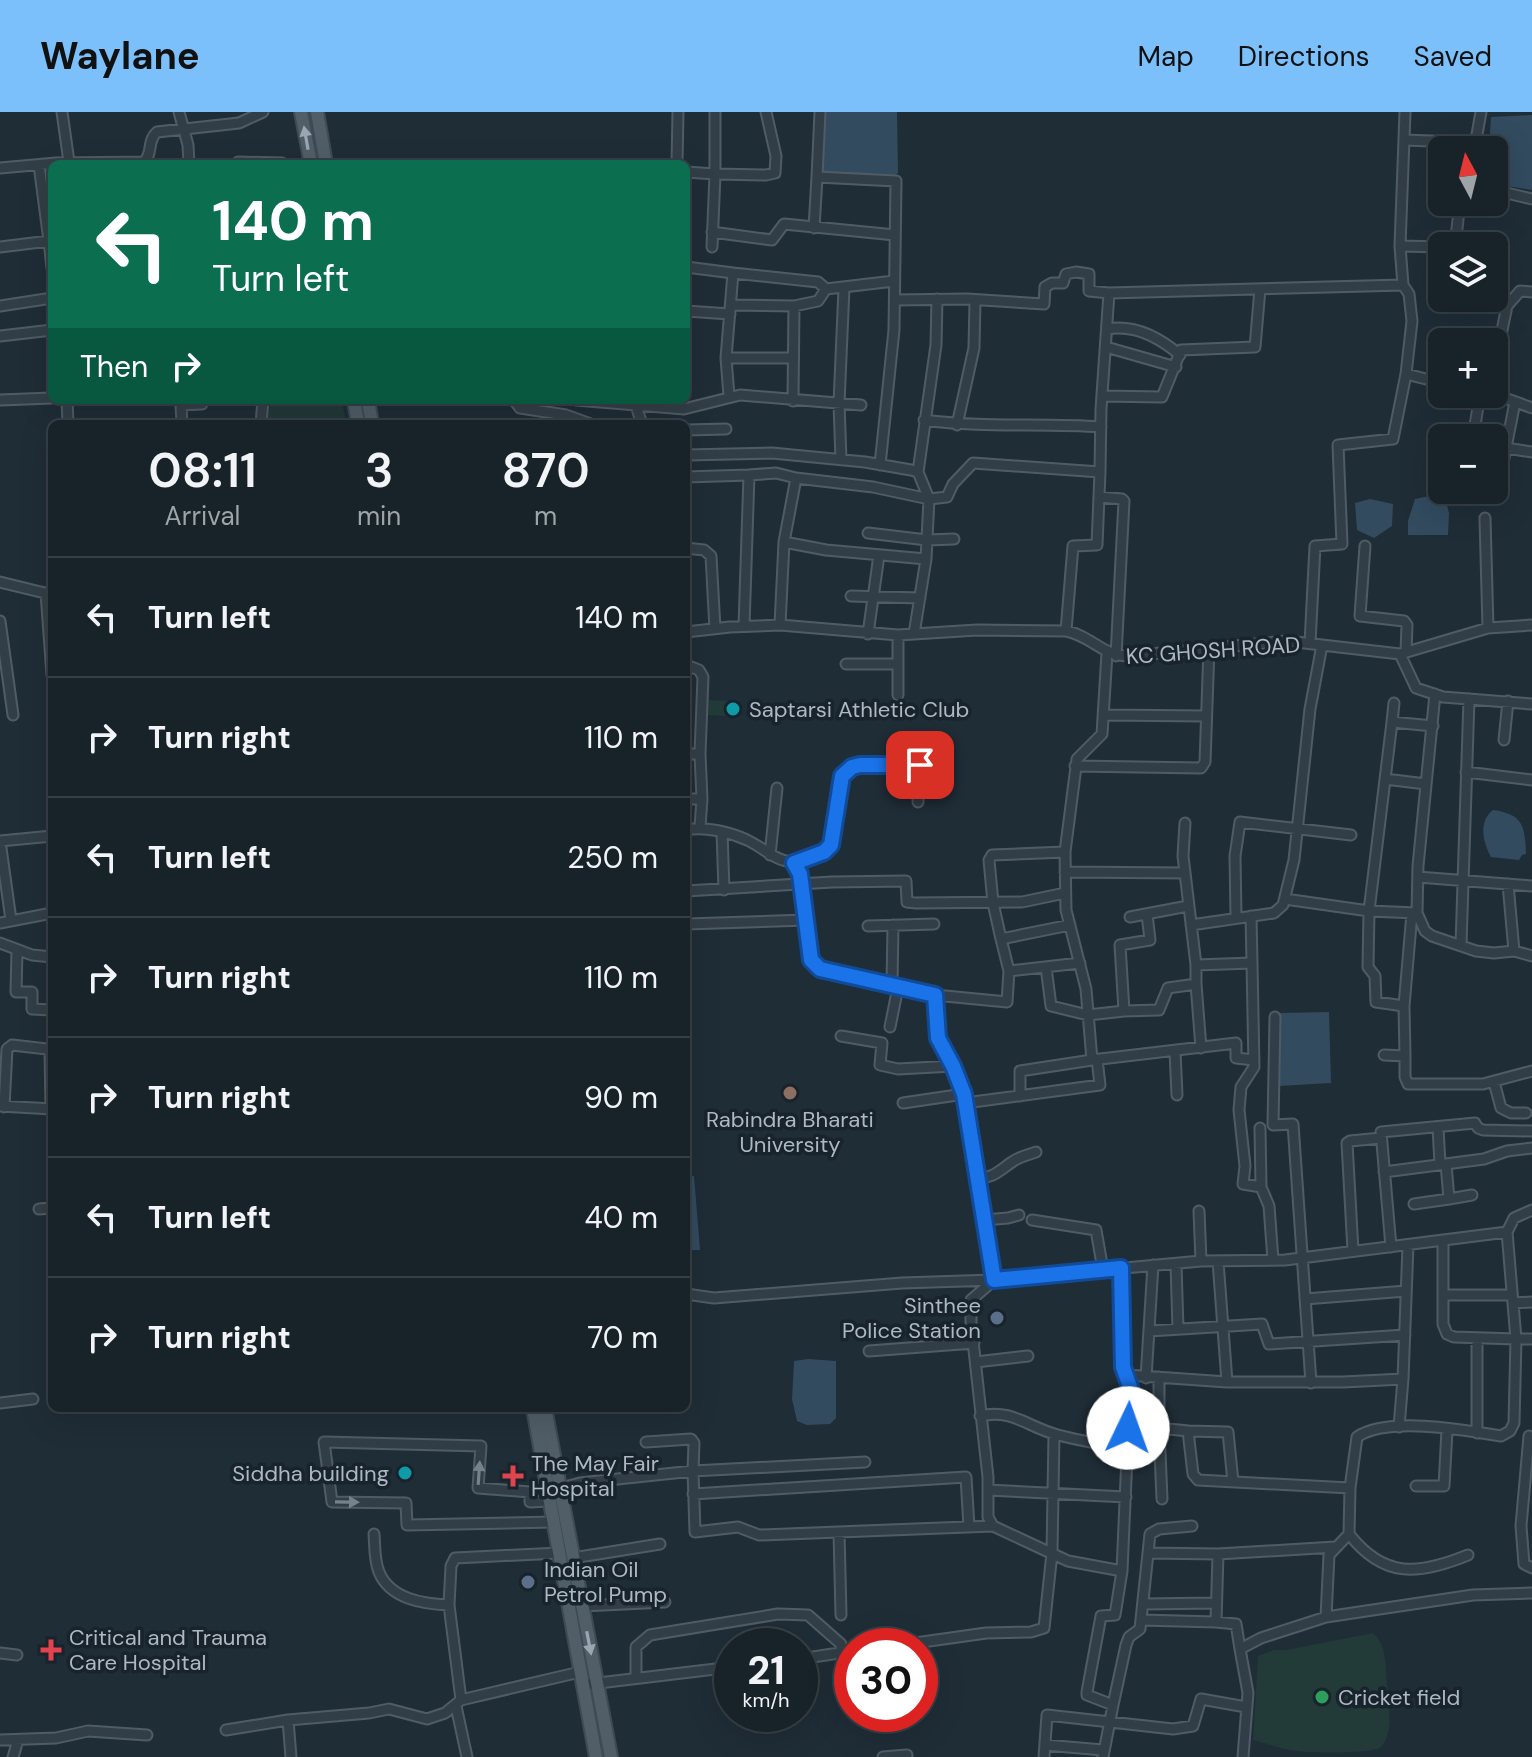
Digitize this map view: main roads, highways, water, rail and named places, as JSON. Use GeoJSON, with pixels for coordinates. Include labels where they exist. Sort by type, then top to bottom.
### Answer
{"type":"FeatureCollection","features":[{"type":"Feature","properties":{"kind":"main road"},"geometry":{"type":"LineString","coordinates":[[301,112],[310,160]]}},
{"type":"Feature","properties":{"kind":"main road"},"geometry":{"type":"LineString","coordinates":[[317,112],[325,160]]}},
{"type":"Feature","properties":{"kind":"main road"},"geometry":{"type":"LineString","coordinates":[[534,1412],[596,1757]]}},
{"type":"Feature","properties":{"kind":"main road"},"geometry":{"type":"LineString","coordinates":[[546,1412],[611,1757]]}},
{"type":"Feature","properties":{"kind":"water"},"geometry":{"type":"Polygon","coordinates":[[[823,112],[897,112],[898,173],[891,178],[818,172],[823,112]]]}},
{"type":"Feature","properties":{"kind":"water"},"geometry":{"type":"Polygon","coordinates":[[[1532,115],[1532,190],[1508,186],[1508,136],[1490,136],[1491,117],[1532,115]]]}},
{"type":"Feature","properties":{"kind":"water"},"geometry":{"type":"Polygon","coordinates":[[[1428,496],[1428,504],[1447,504],[1448,535],[1408,535],[1408,521],[1415,499],[1428,496]]]}},
{"type":"Feature","properties":{"kind":"water"},"geometry":{"type":"Polygon","coordinates":[[[1370,499],[1393,504],[1392,526],[1374,538],[1357,530],[1355,503],[1370,499]]]}},
{"type":"Feature","properties":{"kind":"water"},"geometry":{"type":"Polygon","coordinates":[[[1493,810],[1511,815],[1520,823],[1525,836],[1526,854],[1519,860],[1491,857],[1483,832],[1485,820],[1493,810]]]}},
{"type":"Feature","properties":{"kind":"water"},"geometry":{"type":"Polygon","coordinates":[[[1329,1012],[1331,1083],[1279,1086],[1280,1013],[1329,1012]]]}},
{"type":"Feature","properties":{"kind":"water"},"geometry":{"type":"Polygon","coordinates":[[[690,1176],[694,1176],[700,1250],[690,1250],[690,1176]]]}},
{"type":"Feature","properties":{"kind":"water"},"geometry":{"type":"Polygon","coordinates":[[[794,1361],[836,1361],[836,1418],[830,1424],[807,1425],[797,1421],[792,1399],[794,1361]]]}},
{"type":"Feature","properties":{"kind":"place","name":"Saptarsi Athletic Club"},"geometry":{"type":"Point","coordinates":[733,709]}},
{"type":"Feature","properties":{"kind":"place","name":"Rabindra Bharati University"},"geometry":{"type":"Point","coordinates":[790,1093]}},
{"type":"Feature","properties":{"kind":"place","name":"Sinthee Police Station"},"geometry":{"type":"Point","coordinates":[997,1318]}},
{"type":"Feature","properties":{"kind":"place","name":"Siddha building"},"geometry":{"type":"Point","coordinates":[405,1473]}},
{"type":"Feature","properties":{"kind":"place","name":"The May Fair Hospital"},"geometry":{"type":"Point","coordinates":[513,1476]}},
{"type":"Feature","properties":{"kind":"place","name":"Indian Oil Petrol Pump"},"geometry":{"type":"Point","coordinates":[528,1582]}},
{"type":"Feature","properties":{"kind":"place","name":"Critical and Trauma Care Hospital"},"geometry":{"type":"Point","coordinates":[51,1650]}},
{"type":"Feature","properties":{"kind":"place","name":"Cricket field"},"geometry":{"type":"Point","coordinates":[1322,1697]}}]}
